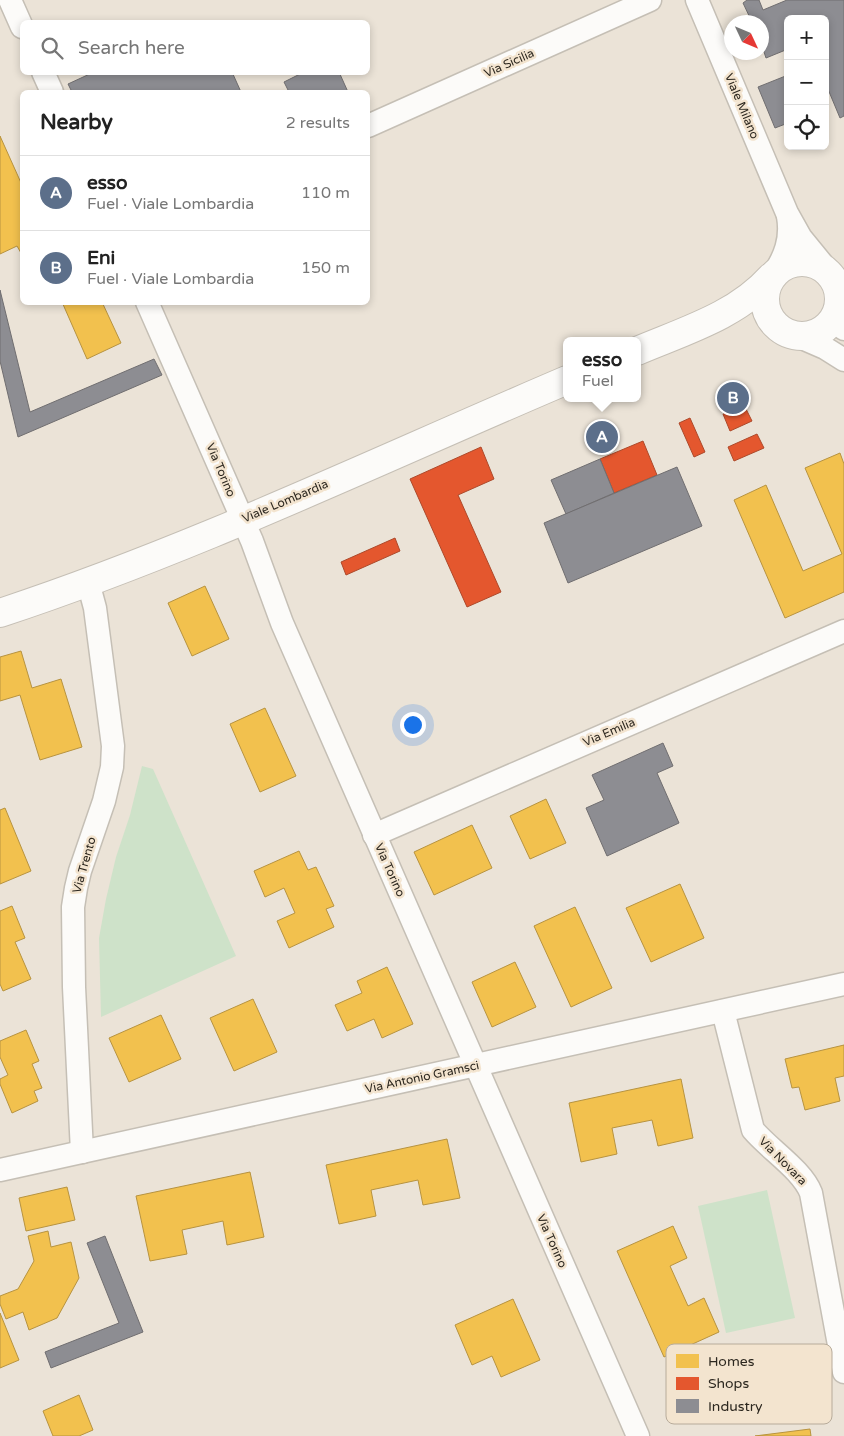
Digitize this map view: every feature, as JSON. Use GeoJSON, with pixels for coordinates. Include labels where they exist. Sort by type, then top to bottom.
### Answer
{"type":"FeatureCollection","features":[{"type":"Feature","properties":{"kind":"street"},"geometry":{"type":"LineString","coordinates":[[10,0],[20,22]]}},
{"type":"Feature","properties":{"kind":"street","name":"Via Sicilia"},"geometry":{"type":"LineString","coordinates":[[370,125],[650,0]]}},
{"type":"Feature","properties":{"kind":"street","name":"Viale Milano"},"geometry":{"type":"LineString","coordinates":[[696,0],[787,213]]}},
{"type":"Feature","properties":{"kind":"street"},"geometry":{"type":"LineString","coordinates":[[44,75],[51,90]]}},
{"type":"Feature","properties":{"kind":"street"},"geometry":{"type":"LineString","coordinates":[[787,213],[801,238],[832,282],[835,316],[824,329],[812,335],[790,334],[773,322],[766,308],[766,292],[772,276],[786,253],[789,239],[787,213]]}},
{"type":"Feature","properties":{"kind":"street"},"geometry":{"type":"LineString","coordinates":[[641,349],[716,318],[750,297],[787,264],[796,262],[832,282]]}},
{"type":"Feature","properties":{"kind":"street","name":"Via Torino"},"geometry":{"type":"LineString","coordinates":[[148,305],[252,542],[282,623],[638,1436]]}},
{"type":"Feature","properties":{"kind":"street"},"geometry":{"type":"LineString","coordinates":[[716,318],[746,318],[825,348],[844,360]]}},
{"type":"Feature","properties":{"kind":"street","name":"Viale Lombardia"},"geometry":{"type":"LineString","coordinates":[[0,613],[178,548],[563,382]]}},
{"type":"Feature","properties":{"kind":"street","name":"Via Trento"},"geometry":{"type":"LineString","coordinates":[[82,1152],[74,987],[73,907],[80,871],[104,801],[112,767],[113,746],[95,608],[88,582]]}},
{"type":"Feature","properties":{"kind":"street","name":"Via Emilia"},"geometry":{"type":"LineString","coordinates":[[374,835],[844,631]]}},
{"type":"Feature","properties":{"kind":"street","name":"Via Antonio Gramsci"},"geometry":{"type":"LineString","coordinates":[[0,1170],[844,984]]}},
{"type":"Feature","properties":{"kind":"street","name":"Via Novara"},"geometry":{"type":"LineString","coordinates":[[723,1011],[753,1130],[764,1143],[807,1183],[811,1193],[844,1372]]}},
{"type":"Feature","properties":{"kind":"green space"},"geometry":{"type":"Polygon","coordinates":[[[142,766],[153,769],[236,956],[101,1017],[99,938],[116,857],[130,815],[142,766]]]}},
{"type":"Feature","properties":{"kind":"green space"},"geometry":{"type":"Polygon","coordinates":[[[767,1190],[795,1318],[726,1333],[698,1206],[767,1190]]]}},
{"type":"Feature","properties":{"kind":"building: Homes"},"geometry":{"type":"Polygon","coordinates":[[[0,136],[20,181],[20,251],[17,246],[0,254],[0,136]]]}},
{"type":"Feature","properties":{"kind":"building: Homes"},"geometry":{"type":"Polygon","coordinates":[[[63,305],[103,305],[121,343],[87,359],[63,305]]]}},
{"type":"Feature","properties":{"kind":"building: Homes"},"geometry":{"type":"Polygon","coordinates":[[[840,453],[844,464],[844,592],[785,618],[734,500],[766,485],[803,571],[842,554],[805,468],[840,453]]]}},
{"type":"Feature","properties":{"kind":"building: Homes"},"geometry":{"type":"Polygon","coordinates":[[[205,586],[229,639],[192,656],[168,603],[205,586]]]}},
{"type":"Feature","properties":{"kind":"building: Homes"},"geometry":{"type":"Polygon","coordinates":[[[21,651],[32,688],[61,679],[82,747],[40,760],[20,695],[0,701],[0,657],[21,651]]]}},
{"type":"Feature","properties":{"kind":"building: Homes"},"geometry":{"type":"Polygon","coordinates":[[[265,708],[296,776],[260,792],[230,724],[265,708]]]}},
{"type":"Feature","properties":{"kind":"building: Homes"},"geometry":{"type":"Polygon","coordinates":[[[546,799],[566,843],[530,859],[510,816],[546,799]]]}},
{"type":"Feature","properties":{"kind":"building: Homes"},"geometry":{"type":"Polygon","coordinates":[[[5,808],[31,871],[0,884],[0,810],[5,808]]]}},
{"type":"Feature","properties":{"kind":"building: Homes"},"geometry":{"type":"Polygon","coordinates":[[[472,825],[492,868],[434,895],[414,852],[472,825]]]}},
{"type":"Feature","properties":{"kind":"building: Homes"},"geometry":{"type":"Polygon","coordinates":[[[299,851],[308,870],[316,867],[334,906],[326,909],[334,927],[289,948],[277,921],[295,913],[284,888],[265,897],[254,871],[299,851]]]}},
{"type":"Feature","properties":{"kind":"building: Homes"},"geometry":{"type":"Polygon","coordinates":[[[680,884],[704,938],[651,962],[626,908],[680,884]]]}},
{"type":"Feature","properties":{"kind":"building: Homes"},"geometry":{"type":"Polygon","coordinates":[[[12,906],[25,938],[15,942],[31,979],[3,991],[0,984],[0,911],[12,906]]]}},
{"type":"Feature","properties":{"kind":"building: Homes"},"geometry":{"type":"Polygon","coordinates":[[[575,907],[612,988],[571,1007],[534,926],[575,907]]]}},
{"type":"Feature","properties":{"kind":"building: Homes"},"geometry":{"type":"Polygon","coordinates":[[[515,962],[536,1007],[492,1027],[472,982],[515,962]]]}},
{"type":"Feature","properties":{"kind":"building: Homes"},"geometry":{"type":"Polygon","coordinates":[[[387,967],[413,1024],[382,1038],[374,1019],[347,1031],[335,1005],[362,993],[357,981],[387,967]]]}},
{"type":"Feature","properties":{"kind":"building: Homes"},"geometry":{"type":"Polygon","coordinates":[[[253,999],[277,1052],[234,1071],[210,1018],[253,999]]]}},
{"type":"Feature","properties":{"kind":"building: Homes"},"geometry":{"type":"Polygon","coordinates":[[[161,1015],[181,1059],[129,1082],[109,1038],[161,1015]]]}},
{"type":"Feature","properties":{"kind":"building: Homes"},"geometry":{"type":"Polygon","coordinates":[[[26,1030],[39,1061],[32,1064],[42,1088],[34,1091],[38,1101],[12,1113],[0,1084],[0,1079],[8,1075],[0,1057],[0,1041],[26,1030]]]}},
{"type":"Feature","properties":{"kind":"building: Homes"},"geometry":{"type":"Polygon","coordinates":[[[844,1045],[844,1076],[835,1078],[840,1101],[805,1110],[799,1087],[792,1088],[785,1059],[844,1045]]]}},
{"type":"Feature","properties":{"kind":"building: Homes"},"geometry":{"type":"Polygon","coordinates":[[[681,1079],[693,1138],[658,1146],[652,1120],[612,1128],[617,1154],[581,1162],[569,1103],[681,1079]]]}},
{"type":"Feature","properties":{"kind":"building: Homes"},"geometry":{"type":"Polygon","coordinates":[[[447,1139],[460,1198],[423,1205],[418,1180],[371,1190],[376,1216],[339,1224],[326,1165],[447,1139]]]}},
{"type":"Feature","properties":{"kind":"building: Homes"},"geometry":{"type":"Polygon","coordinates":[[[250,1172],[264,1237],[227,1245],[223,1221],[182,1230],[187,1254],[150,1261],[136,1196],[250,1172]]]}},
{"type":"Feature","properties":{"kind":"building: Homes"},"geometry":{"type":"Polygon","coordinates":[[[67,1187],[75,1220],[26,1231],[19,1198],[67,1187]]]}},
{"type":"Feature","properties":{"kind":"building: Homes"},"geometry":{"type":"Polygon","coordinates":[[[673,1226],[687,1258],[670,1266],[688,1306],[704,1298],[719,1332],[693,1344],[666,1344],[666,1356],[664,1357],[617,1251],[673,1226]]]}},
{"type":"Feature","properties":{"kind":"building: Homes"},"geometry":{"type":"Polygon","coordinates":[[[48,1231],[51,1247],[71,1242],[79,1278],[57,1318],[29,1330],[23,1312],[6,1319],[0,1304],[0,1296],[18,1289],[34,1261],[28,1236],[48,1231]]]}},
{"type":"Feature","properties":{"kind":"building: Homes"},"geometry":{"type":"Polygon","coordinates":[[[513,1299],[540,1360],[501,1377],[492,1356],[472,1365],[455,1325],[513,1299]]]}},
{"type":"Feature","properties":{"kind":"building: Homes"},"geometry":{"type":"Polygon","coordinates":[[[0,1313],[19,1360],[0,1368],[0,1313]]]}},
{"type":"Feature","properties":{"kind":"building: Homes"},"geometry":{"type":"Polygon","coordinates":[[[79,1395],[93,1430],[79,1436],[53,1436],[43,1411],[79,1395]]]}},
{"type":"Feature","properties":{"kind":"building: Homes"},"geometry":{"type":"Polygon","coordinates":[[[810,1429],[811,1436],[755,1436],[810,1429]]]}},
{"type":"Feature","properties":{"kind":"building: Shops"},"geometry":{"type":"Polygon","coordinates":[[[737,388],[744,405],[728,412],[721,395],[737,388]]]}},
{"type":"Feature","properties":{"kind":"building: Shops"},"geometry":{"type":"Polygon","coordinates":[[[744,405],[752,421],[730,431],[723,414],[744,405]]]}},
{"type":"Feature","properties":{"kind":"building: Shops"},"geometry":{"type":"Polygon","coordinates":[[[690,418],[705,452],[694,457],[679,423],[690,418]]]}},
{"type":"Feature","properties":{"kind":"building: Shops"},"geometry":{"type":"Polygon","coordinates":[[[607,422],[616,442],[595,451],[587,431],[607,422]]]}},
{"type":"Feature","properties":{"kind":"building: Shops"},"geometry":{"type":"Polygon","coordinates":[[[757,434],[764,448],[734,461],[728,447],[757,434]]]}},
{"type":"Feature","properties":{"kind":"building: Shops"},"geometry":{"type":"Polygon","coordinates":[[[643,441],[657,475],[614,493],[600,459],[643,441]]]}},
{"type":"Feature","properties":{"kind":"building: Shops"},"geometry":{"type":"Polygon","coordinates":[[[481,447],[494,479],[458,495],[501,592],[467,607],[410,479],[481,447]]]}},
{"type":"Feature","properties":{"kind":"building: Shops"},"geometry":{"type":"Polygon","coordinates":[[[395,538],[400,551],[346,575],[341,562],[395,538]]]}},
{"type":"Feature","properties":{"kind":"building: Industry"},"geometry":{"type":"Polygon","coordinates":[[[747,0],[759,0],[763,10],[787,0],[844,0],[844,116],[840,118],[829,92],[829,15],[784,15],[784,51],[769,57],[769,15],[749,15],[743,3],[747,0]]]}},
{"type":"Feature","properties":{"kind":"building: Industry"},"geometry":{"type":"Polygon","coordinates":[[[88,75],[233,75],[240,90],[71,90],[68,84],[88,75]]]}},
{"type":"Feature","properties":{"kind":"building: Industry"},"geometry":{"type":"Polygon","coordinates":[[[298,75],[340,75],[347,90],[288,90],[284,82],[298,75]]]}},
{"type":"Feature","properties":{"kind":"building: Industry"},"geometry":{"type":"Polygon","coordinates":[[[784,77],[784,125],[775,128],[758,87],[784,77]]]}},
{"type":"Feature","properties":{"kind":"building: Industry"},"geometry":{"type":"Polygon","coordinates":[[[0,290],[30,412],[154,359],[162,375],[18,437],[0,361],[0,290]]]}},
{"type":"Feature","properties":{"kind":"building: Industry"},"geometry":{"type":"Polygon","coordinates":[[[600,459],[614,493],[566,514],[551,480],[600,459]]]}},
{"type":"Feature","properties":{"kind":"building: Industry"},"geometry":{"type":"Polygon","coordinates":[[[677,467],[702,526],[568,583],[544,523],[677,467]]]}},
{"type":"Feature","properties":{"kind":"building: Industry"},"geometry":{"type":"Polygon","coordinates":[[[663,743],[673,766],[657,773],[679,823],[607,856],[586,808],[604,800],[592,775],[663,743]]]}},
{"type":"Feature","properties":{"kind":"building: Industry"},"geometry":{"type":"Polygon","coordinates":[[[105,1236],[143,1332],[51,1368],[45,1352],[119,1323],[87,1243],[105,1236]]]}},
{"type":"Feature","properties":{"kind":"place","name":"Eni"},"geometry":{"type":"Point","coordinates":[733,398]}},
{"type":"Feature","properties":{"kind":"place","name":"esso"},"geometry":{"type":"Point","coordinates":[602,437]}}]}
